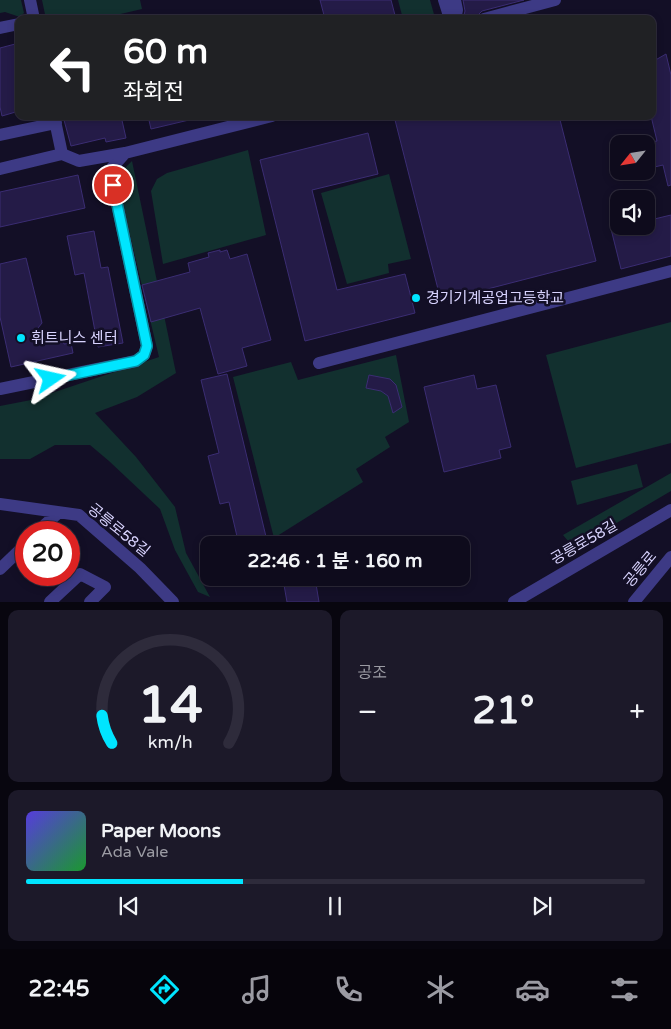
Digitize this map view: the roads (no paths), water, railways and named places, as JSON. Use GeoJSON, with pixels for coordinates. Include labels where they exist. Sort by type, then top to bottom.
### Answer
{"type":"FeatureCollection","features":[{"type":"Feature","properties":{"kind":"street"},"geometry":{"type":"LineString","coordinates":[[30,0],[33,15]]}},
{"type":"Feature","properties":{"kind":"street"},"geometry":{"type":"LineString","coordinates":[[444,0],[450,15]]}},
{"type":"Feature","properties":{"kind":"street"},"geometry":{"type":"LineString","coordinates":[[455,0],[458,10],[456,15]]}},
{"type":"Feature","properties":{"kind":"street"},"geometry":{"type":"LineString","coordinates":[[499,15],[555,0]]}},
{"type":"Feature","properties":{"kind":"street"},"geometry":{"type":"LineString","coordinates":[[0,28],[15,25]]}},
{"type":"Feature","properties":{"kind":"street"},"geometry":{"type":"LineString","coordinates":[[0,135],[52,120]]}},
{"type":"Feature","properties":{"kind":"street"},"geometry":{"type":"LineString","coordinates":[[55,120],[62,154]]}},
{"type":"Feature","properties":{"kind":"street"},"geometry":{"type":"LineString","coordinates":[[0,169],[62,154],[79,161],[126,153],[256,120]]}},
{"type":"Feature","properties":{"kind":"street"},"geometry":{"type":"LineString","coordinates":[[0,389],[128,363],[136,361],[144,355],[147,346],[110,170],[126,153]]}},
{"type":"Feature","properties":{"kind":"street"},"geometry":{"type":"LineString","coordinates":[[319,363],[671,272]]}},
{"type":"Feature","properties":{"kind":"street","name":"공릉로58길"},"geometry":{"type":"LineString","coordinates":[[1,505],[79,516],[140,568],[173,602]]}},
{"type":"Feature","properties":{"kind":"street","name":"공릉로58길"},"geometry":{"type":"LineString","coordinates":[[514,602],[671,510]]}},
{"type":"Feature","properties":{"kind":"street"},"geometry":{"type":"LineString","coordinates":[[49,521],[58,513]]}},
{"type":"Feature","properties":{"kind":"street"},"geometry":{"type":"LineString","coordinates":[[0,570],[15,555]]}},
{"type":"Feature","properties":{"kind":"street","name":"공릉로"},"geometry":{"type":"LineString","coordinates":[[634,602],[671,557]]}},
{"type":"Feature","properties":{"kind":"street"},"geometry":{"type":"LineString","coordinates":[[50,602],[80,574],[105,587],[90,602]]}},
{"type":"Feature","properties":{"kind":"place","name":"경기기계공업고등학교"},"geometry":{"type":"Point","coordinates":[416,298]}},
{"type":"Feature","properties":{"kind":"place","name":"휘트니스 센터"},"geometry":{"type":"Point","coordinates":[21,338]}}]}
